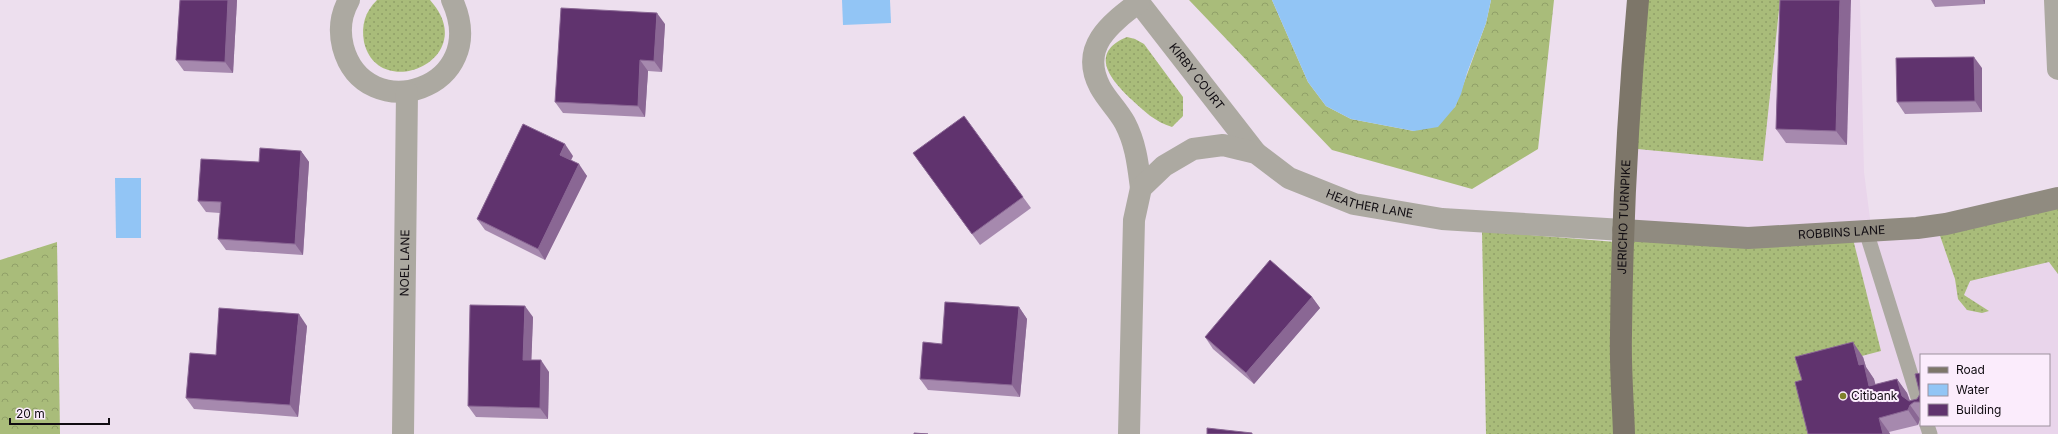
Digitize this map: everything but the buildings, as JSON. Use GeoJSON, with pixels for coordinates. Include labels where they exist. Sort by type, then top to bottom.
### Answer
{"type":"FeatureCollection","features":[{"type":"Feature","properties":{"kind":"main road","name":"JERICHO TURNPIKE"},"geometry":{"type":"LineString","coordinates":[[1624,434],[1621,336],[1623,230],[1630,88],[1638,0]]}},
{"type":"Feature","properties":{"kind":"street"},"geometry":{"type":"LineString","coordinates":[[350,0],[342,19],[341,38],[345,57],[356,73],[370,84],[388,91],[407,92],[427,86],[444,74],[456,56],[462,36],[459,15],[452,0]]}},
{"type":"Feature","properties":{"kind":"street"},"geometry":{"type":"LineString","coordinates":[[2055,0],[2058,68]]}},
{"type":"Feature","properties":{"kind":"street"},"geometry":{"type":"LineString","coordinates":[[1129,434],[1134,220],[1141,188],[1133,142],[1124,122],[1101,87],[1094,72],[1093,57],[1103,32],[1138,1]]}},
{"type":"Feature","properties":{"kind":"street","name":"KIRBY COURT"},"geometry":{"type":"LineString","coordinates":[[1138,1],[1256,153]]}},
{"type":"Feature","properties":{"kind":"street","name":"NOEL LANE"},"geometry":{"type":"LineString","coordinates":[[403,434],[407,92]]}},
{"type":"Feature","properties":{"kind":"street","name":"HEATHER LANE"},"geometry":{"type":"LineString","coordinates":[[1141,188],[1164,166],[1193,149],[1223,145],[1256,153],[1289,178],[1354,204],[1442,219],[1623,230]]}},
{"type":"Feature","properties":{"kind":"street","name":"ROBBINS LANE"},"geometry":{"type":"LineString","coordinates":[[1623,230],[1748,238],[1917,228],[1946,224],[2058,198]]}},
{"type":"Feature","properties":{"kind":"lane"},"geometry":{"type":"LineString","coordinates":[[1866,231],[1920,404]]}},
{"type":"Feature","properties":{"kind":"shaded area"},"geometry":{"type":"Polygon","coordinates":[[[1643,0],[1860,0],[1864,172],[1872,234],[2058,198],[2058,434],[1627,434],[1625,376],[1643,0]]]}},
{"type":"Feature","properties":{"kind":"green space"},"geometry":{"type":"Polygon","coordinates":[[[377,0],[430,0],[443,21],[444,40],[436,56],[422,66],[405,72],[388,70],[373,60],[364,42],[363,30],[369,9],[377,0]]]}},
{"type":"Feature","properties":{"kind":"green space"},"geometry":{"type":"Polygon","coordinates":[[[1189,0],[1272,0],[1308,82],[1326,106],[1351,119],[1414,131],[1455,107],[1486,23],[1491,0],[1554,0],[1538,149],[1472,189],[1332,150],[1189,0]]]}},
{"type":"Feature","properties":{"kind":"green space"},"geometry":{"type":"Polygon","coordinates":[[[1640,0],[1780,0],[1763,161],[1627,148],[1640,0]]]}},
{"type":"Feature","properties":{"kind":"green space"},"geometry":{"type":"Polygon","coordinates":[[[1127,37],[1144,44],[1183,97],[1183,116],[1172,127],[1160,122],[1145,112],[1123,92],[1116,84],[1107,67],[1106,59],[1108,51],[1115,43],[1127,37]]]}},
{"type":"Feature","properties":{"kind":"green space"},"geometry":{"type":"Polygon","coordinates":[[[2058,196],[2058,274],[2049,262],[1970,281],[1964,295],[1989,311],[1982,313],[1967,310],[1958,299],[1955,279],[1937,227],[2058,196]]]}},
{"type":"Feature","properties":{"kind":"green space"},"geometry":{"type":"Polygon","coordinates":[[[1482,231],[1616,242],[1625,434],[1486,434],[1482,231]]]}},
{"type":"Feature","properties":{"kind":"green space"},"geometry":{"type":"Polygon","coordinates":[[[1625,234],[1852,235],[1881,351],[1804,371],[1820,434],[1632,434],[1625,234]]]}},
{"type":"Feature","properties":{"kind":"green space"},"geometry":{"type":"Polygon","coordinates":[[[57,242],[60,434],[0,434],[0,260],[57,242]]]}},
{"type":"Feature","properties":{"kind":"water"},"geometry":{"type":"Polygon","coordinates":[[[842,0],[890,0],[891,23],[843,25],[842,0]]]}},
{"type":"Feature","properties":{"kind":"water"},"geometry":{"type":"Polygon","coordinates":[[[1272,0],[1491,0],[1486,23],[1455,107],[1438,127],[1414,131],[1351,119],[1326,106],[1308,82],[1272,0]]]}},
{"type":"Feature","properties":{"kind":"water"},"geometry":{"type":"Polygon","coordinates":[[[115,178],[141,178],[141,238],[116,238],[115,178]]]}},
{"type":"Feature","properties":{"kind":"place","name":"Citibank"},"geometry":{"type":"Point","coordinates":[1843,396]}}]}
